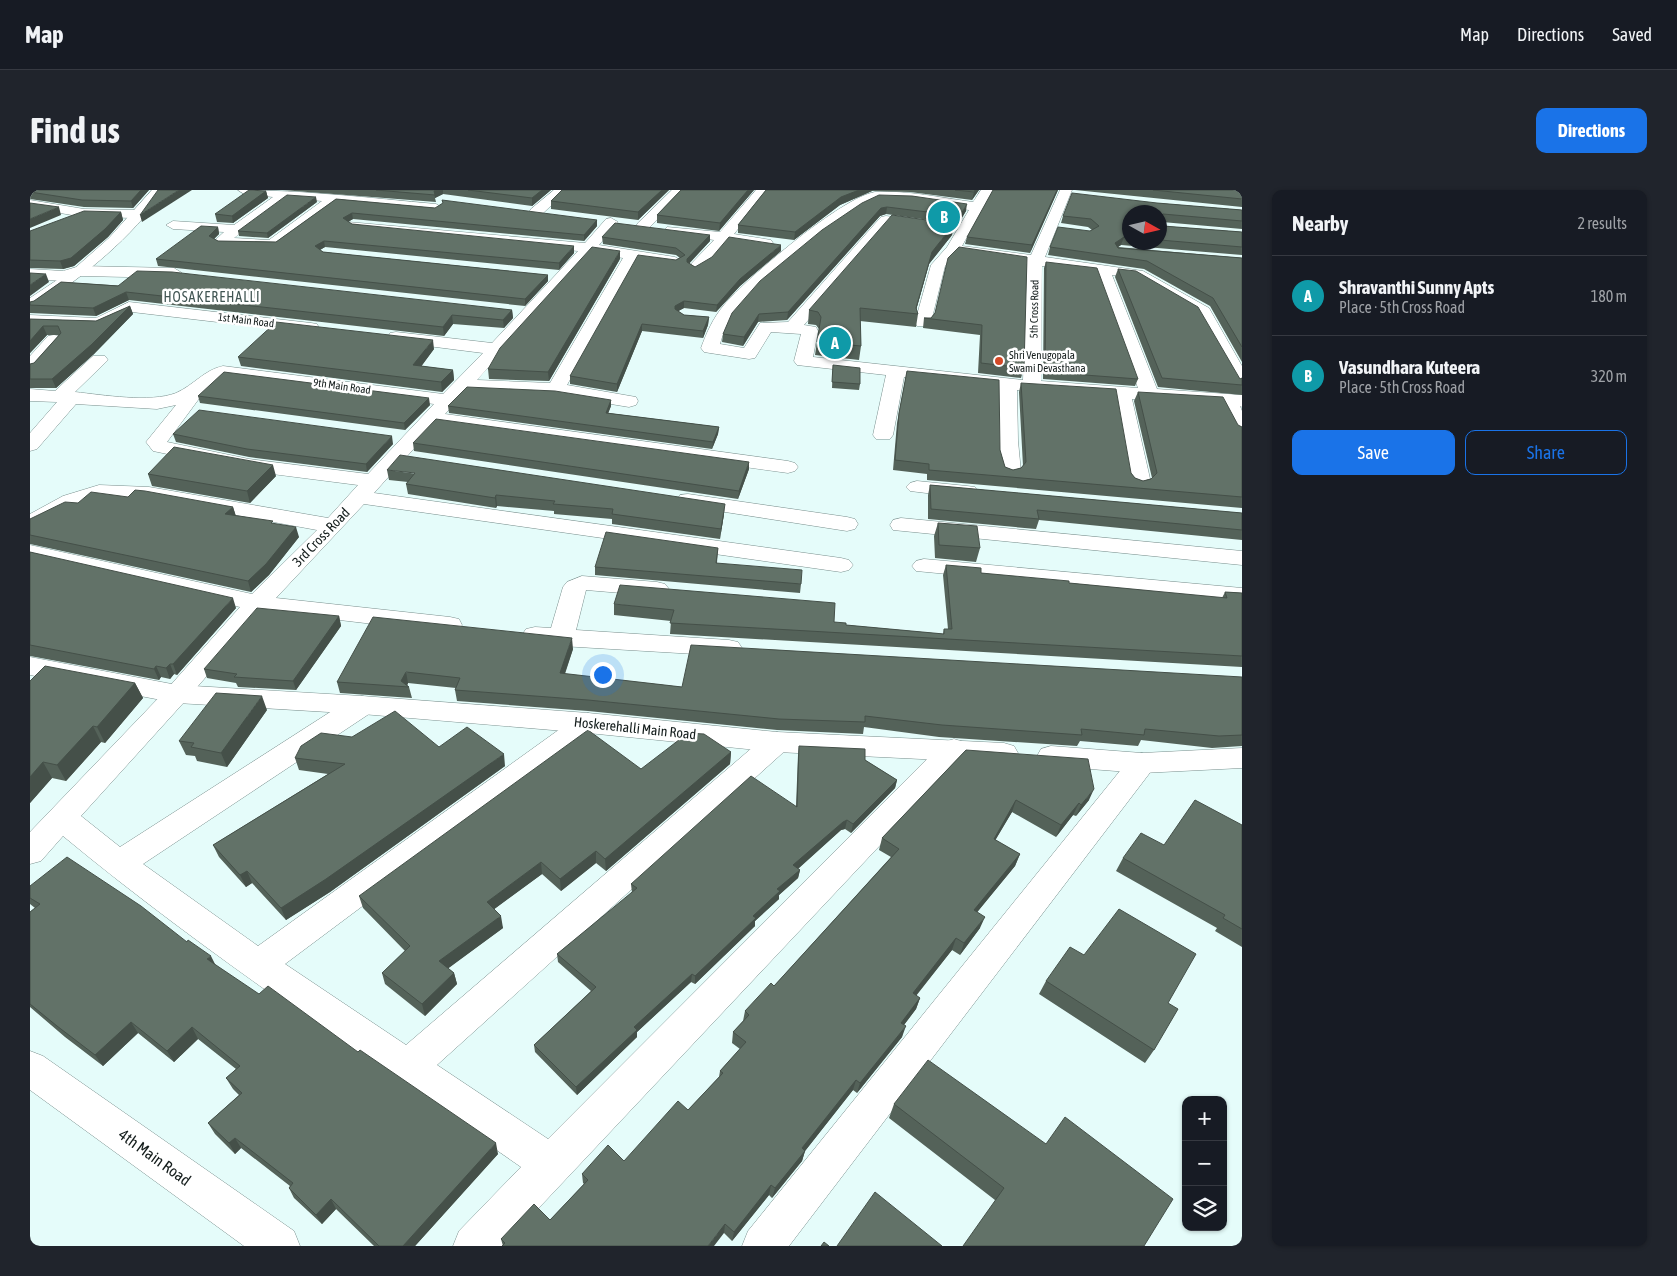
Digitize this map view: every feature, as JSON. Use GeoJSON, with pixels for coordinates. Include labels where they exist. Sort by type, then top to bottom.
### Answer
{"type":"FeatureCollection","features":[{"type":"Feature","properties":{"kind":"street"},"geometry":{"type":"LineString","coordinates":[[32,302],[80,271],[114,241],[159,190]]}},
{"type":"Feature","properties":{"kind":"street"},"geometry":{"type":"LineString","coordinates":[[244,190],[436,208]]}},
{"type":"Feature","properties":{"kind":"street"},"geometry":{"type":"LineString","coordinates":[[554,215],[531,212],[562,190]]}},
{"type":"Feature","properties":{"kind":"street"},"geometry":{"type":"LineString","coordinates":[[643,226],[679,190]]}},
{"type":"Feature","properties":{"kind":"street"},"geometry":{"type":"LineString","coordinates":[[696,267],[706,259],[763,190]]}},
{"type":"Feature","properties":{"kind":"street"},"geometry":{"type":"LineString","coordinates":[[923,322],[938,265],[953,250],[987,190]]}},
{"type":"Feature","properties":{"kind":"street"},"geometry":{"type":"LineString","coordinates":[[1035,262],[1055,229],[1066,192],[1083,196]]}},
{"type":"Feature","properties":{"kind":"street"},"geometry":{"type":"LineString","coordinates":[[285,194],[235,229],[220,242],[267,246],[275,243],[335,198]]}},
{"type":"Feature","properties":{"kind":"street"},"geometry":{"type":"LineString","coordinates":[[710,348],[721,319],[797,247],[865,199],[877,196],[978,207]]}},
{"type":"Feature","properties":{"kind":"street"},"geometry":{"type":"LineString","coordinates":[[410,229],[443,200],[452,202]]}},
{"type":"Feature","properties":{"kind":"street"},"geometry":{"type":"LineString","coordinates":[[30,204],[84,213],[136,214]]}},
{"type":"Feature","properties":{"kind":"street"},"geometry":{"type":"LineString","coordinates":[[58,223],[84,213]]}},
{"type":"Feature","properties":{"kind":"street"},"geometry":{"type":"LineString","coordinates":[[793,327],[886,220],[964,231]]}},
{"type":"Feature","properties":{"kind":"street","name":"3rd Cross Road"},"geometry":{"type":"LineString","coordinates":[[30,852],[178,694],[257,603],[333,526],[403,448],[464,385],[495,349],[518,312],[554,276],[587,248],[601,221],[643,226]]}},
{"type":"Feature","properties":{"kind":"street"},"geometry":{"type":"LineString","coordinates":[[173,225],[235,229]]}},
{"type":"Feature","properties":{"kind":"street"},"geometry":{"type":"LineString","coordinates":[[643,226],[797,247]]}},
{"type":"Feature","properties":{"kind":"street"},"geometry":{"type":"LineString","coordinates":[[387,240],[351,231],[410,229],[587,248],[676,261]]}},
{"type":"Feature","properties":{"kind":"street"},"geometry":{"type":"LineString","coordinates":[[290,232],[310,233]]}},
{"type":"Feature","properties":{"kind":"street"},"geometry":{"type":"LineString","coordinates":[[953,250],[1138,274],[1203,311],[1242,382]]}},
{"type":"Feature","properties":{"kind":"street"},"geometry":{"type":"LineString","coordinates":[[556,388],[632,255]]}},
{"type":"Feature","properties":{"kind":"street","name":"5th Cross Road"},"geometry":{"type":"LineString","coordinates":[[1032,386],[1035,262]]}},
{"type":"Feature","properties":{"kind":"street"},"geometry":{"type":"LineString","coordinates":[[1102,270],[1150,395]]}},
{"type":"Feature","properties":{"kind":"street"},"geometry":{"type":"LineString","coordinates":[[30,274],[64,276],[80,271],[194,275]]}},
{"type":"Feature","properties":{"kind":"street","name":"1st Main Road"},"geometry":{"type":"LineString","coordinates":[[30,320],[99,323],[129,307],[327,330]]}},
{"type":"Feature","properties":{"kind":"street"},"geometry":{"type":"LineString","coordinates":[[702,317],[721,319]]}},
{"type":"Feature","properties":{"kind":"street"},"geometry":{"type":"LineString","coordinates":[[690,347],[749,354],[766,327],[793,327],[810,331],[803,361],[1032,386],[1235,401],[1242,430]]}},
{"type":"Feature","properties":{"kind":"street"},"geometry":{"type":"LineString","coordinates":[[376,335],[495,349]]}},
{"type":"Feature","properties":{"kind":"street"},"geometry":{"type":"LineString","coordinates":[[30,367],[54,340]]}},
{"type":"Feature","properties":{"kind":"street"},"geometry":{"type":"LineString","coordinates":[[30,445],[66,397],[99,360]]}},
{"type":"Feature","properties":{"kind":"street"},"geometry":{"type":"LineString","coordinates":[[883,435],[896,371]]}},
{"type":"Feature","properties":{"kind":"street","name":"9th Main Road"},"geometry":{"type":"LineString","coordinates":[[197,388],[210,374],[235,372],[448,400]]}},
{"type":"Feature","properties":{"kind":"street"},"geometry":{"type":"LineString","coordinates":[[1008,383],[1008,441],[1011,472]]}},
{"type":"Feature","properties":{"kind":"street"},"geometry":{"type":"LineString","coordinates":[[464,385],[556,388],[629,401]]}},
{"type":"Feature","properties":{"kind":"street"},"geometry":{"type":"LineString","coordinates":[[30,395],[157,403],[172,401],[197,388]]}},
{"type":"Feature","properties":{"kind":"street"},"geometry":{"type":"LineString","coordinates":[[197,388],[193,409],[156,442],[160,447],[367,489],[841,565]]}},
{"type":"Feature","properties":{"kind":"street"},"geometry":{"type":"LineString","coordinates":[[1122,393],[1140,483]]}},
{"type":"Feature","properties":{"kind":"street"},"geometry":{"type":"LineString","coordinates":[[432,418],[788,467]]}},
{"type":"Feature","properties":{"kind":"street"},"geometry":{"type":"LineString","coordinates":[[917,487],[987,494]]}},
{"type":"Feature","properties":{"kind":"street"},"geometry":{"type":"LineString","coordinates":[[30,522],[71,501],[99,491],[149,493],[333,526]]}},
{"type":"Feature","properties":{"kind":"street"},"geometry":{"type":"LineString","coordinates":[[670,498],[847,524]]}},
{"type":"Feature","properties":{"kind":"street"},"geometry":{"type":"LineString","coordinates":[[901,525],[1242,558]]}},
{"type":"Feature","properties":{"kind":"street"},"geometry":{"type":"LineString","coordinates":[[30,552],[257,603],[472,628]]}},
{"type":"Feature","properties":{"kind":"street"},"geometry":{"type":"LineString","coordinates":[[924,566],[1242,595]]}},
{"type":"Feature","properties":{"kind":"street"},"geometry":{"type":"LineString","coordinates":[[561,638],[575,587],[582,583],[676,590]]}},
{"type":"Feature","properties":{"kind":"street"},"geometry":{"type":"LineString","coordinates":[[512,632],[561,638],[749,650]]}},
{"type":"Feature","properties":{"kind":"street","name":"Hoskerehalli Main Road"},"geometry":{"type":"LineString","coordinates":[[30,666],[178,694],[362,705],[588,723],[777,742],[954,749],[1142,763],[1242,758]]}},
{"type":"Feature","properties":{"kind":"street"},"geometry":{"type":"LineString","coordinates":[[119,864],[362,705]]}},
{"type":"Feature","properties":{"kind":"street"},"geometry":{"type":"LineString","coordinates":[[258,965],[588,723]]}},
{"type":"Feature","properties":{"kind":"street"},"geometry":{"type":"LineString","coordinates":[[409,1066],[777,742]]}},
{"type":"Feature","properties":{"kind":"street"},"geometry":{"type":"LineString","coordinates":[[474,1246],[551,1164],[954,749]]}},
{"type":"Feature","properties":{"kind":"street"},"geometry":{"type":"LineString","coordinates":[[763,1246],[1142,763]]}},
{"type":"Feature","properties":{"kind":"street"},"geometry":{"type":"LineString","coordinates":[[62,818],[119,864],[258,965],[551,1164]]}},
{"type":"Feature","properties":{"kind":"street","name":"4th Main Road"},"geometry":{"type":"LineString","coordinates":[[30,1068],[279,1246]]}},
{"type":"Feature","properties":{"kind":"building"},"geometry":{"type":"Polygon","coordinates":[[[30,190],[141,190],[131,201],[82,200],[30,192],[30,190]]]}},
{"type":"Feature","properties":{"kind":"building"},"geometry":{"type":"Polygon","coordinates":[[[158,190],[179,190],[140,215],[158,190]]]}},
{"type":"Feature","properties":{"kind":"building"},"geometry":{"type":"Polygon","coordinates":[[[249,190],[266,191],[232,216],[215,214],[249,190]]]}},
{"type":"Feature","properties":{"kind":"building"},"geometry":{"type":"Polygon","coordinates":[[[376,190],[436,190],[434,191],[435,195],[376,190]]]}},
{"type":"Feature","properties":{"kind":"building"},"geometry":{"type":"Polygon","coordinates":[[[468,190],[542,190],[532,198],[468,190]]]}},
{"type":"Feature","properties":{"kind":"building"},"geometry":{"type":"Polygon","coordinates":[[[562,190],[662,190],[638,212],[551,201],[562,190]]]}},
{"type":"Feature","properties":{"kind":"building"},"geometry":{"type":"Polygon","coordinates":[[[681,190],[748,190],[720,223],[657,215],[681,190]]]}},
{"type":"Feature","properties":{"kind":"building"},"geometry":{"type":"Polygon","coordinates":[[[766,190],[859,190],[841,197],[795,232],[738,225],[766,190]]]}},
{"type":"Feature","properties":{"kind":"building"},"geometry":{"type":"Polygon","coordinates":[[[955,190],[975,190],[974,192],[955,190]]]}},
{"type":"Feature","properties":{"kind":"building"},"geometry":{"type":"Polygon","coordinates":[[[993,190],[1057,190],[1032,245],[967,237],[993,190]]]}},
{"type":"Feature","properties":{"kind":"building"},"geometry":{"type":"Polygon","coordinates":[[[1153,190],[1242,190],[1242,199],[1153,190]]]}},
{"type":"Feature","properties":{"kind":"building"},"geometry":{"type":"Polygon","coordinates":[[[1072,193],[1242,210],[1242,221],[1167,214],[1167,205],[1122,205],[1122,238],[1115,243],[1122,250],[1242,258],[1242,347],[1213,298],[1147,261],[1050,247],[1058,227],[1090,231],[1099,226],[1091,219],[1063,216],[1072,193]]]}},
{"type":"Feature","properties":{"kind":"building"},"geometry":{"type":"Polygon","coordinates":[[[287,195],[316,197],[267,233],[238,231],[287,195]]]}},
{"type":"Feature","properties":{"kind":"building"},"geometry":{"type":"Polygon","coordinates":[[[879,195],[912,196],[967,204],[960,216],[887,207],[881,208],[788,312],[759,314],[744,337],[723,334],[732,313],[760,281],[822,230],[862,203],[879,195]]]}},
{"type":"Feature","properties":{"kind":"building"},"geometry":{"type":"Polygon","coordinates":[[[336,199],[435,208],[443,203],[442,200],[597,220],[584,235],[352,213],[343,218],[352,224],[574,246],[559,263],[324,241],[315,246],[323,252],[548,275],[525,299],[156,259],[201,226],[218,227],[209,236],[218,241],[276,242],[336,199]]]}},
{"type":"Feature","properties":{"kind":"building"},"geometry":{"type":"Polygon","coordinates":[[[30,203],[59,207],[30,219],[30,203]]]}},
{"type":"Feature","properties":{"kind":"building"},"geometry":{"type":"Polygon","coordinates":[[[84,211],[121,212],[105,229],[71,258],[60,261],[30,260],[30,231],[84,211]]]}},
{"type":"Feature","properties":{"kind":"building"},"geometry":{"type":"Polygon","coordinates":[[[892,215],[954,224],[932,252],[916,308],[918,314],[860,308],[861,346],[817,342],[821,317],[818,312],[809,310],[892,215]]]}},
{"type":"Feature","properties":{"kind":"building"},"geometry":{"type":"Polygon","coordinates":[[[615,223],[710,235],[687,259],[687,262],[695,267],[712,257],[729,237],[781,245],[740,279],[717,305],[684,301],[675,306],[675,309],[684,315],[709,317],[703,331],[642,324],[617,384],[570,376],[638,255],[676,260],[685,255],[676,248],[602,237],[615,223]]]}},
{"type":"Feature","properties":{"kind":"building"},"geometry":{"type":"Polygon","coordinates":[[[1167,226],[1242,232],[1242,247],[1167,241],[1167,226]]]}},
{"type":"Feature","properties":{"kind":"building"},"geometry":{"type":"Polygon","coordinates":[[[592,247],[620,251],[548,372],[488,369],[500,348],[592,247]]]}},
{"type":"Feature","properties":{"kind":"building"},"geometry":{"type":"Polygon","coordinates":[[[959,247],[1027,257],[1024,368],[981,363],[982,325],[924,318],[931,318],[935,313],[948,258],[959,247]]]}},
{"type":"Feature","properties":{"kind":"building"},"geometry":{"type":"Polygon","coordinates":[[[1046,262],[1097,268],[1138,379],[1045,372],[1046,262]]]}},
{"type":"Feature","properties":{"kind":"building"},"geometry":{"type":"Polygon","coordinates":[[[1118,269],[1136,271],[1198,307],[1240,379],[1242,378],[1242,385],[1162,378],[1118,269]]]}},
{"type":"Feature","properties":{"kind":"building"},"geometry":{"type":"Polygon","coordinates":[[[137,271],[172,272],[512,310],[503,320],[452,315],[443,327],[126,292],[93,308],[30,305],[30,302],[61,282],[118,286],[137,271]]]}},
{"type":"Feature","properties":{"kind":"building"},"geometry":{"type":"Polygon","coordinates":[[[30,273],[46,274],[30,285],[30,273]]]}},
{"type":"Feature","properties":{"kind":"building"},"geometry":{"type":"Polygon","coordinates":[[[130,306],[91,345],[52,379],[30,379],[30,364],[34,363],[61,333],[58,326],[43,326],[30,341],[30,319],[96,321],[130,306]]]}},
{"type":"Feature","properties":{"kind":"building"},"geometry":{"type":"Polygon","coordinates":[[[276,322],[433,340],[413,365],[453,370],[441,382],[238,357],[276,322]]]}},
{"type":"Feature","properties":{"kind":"building"},"geometry":{"type":"Polygon","coordinates":[[[833,365],[860,368],[860,384],[832,382],[833,365]]]}},
{"type":"Feature","properties":{"kind":"building"},"geometry":{"type":"Polygon","coordinates":[[[907,371],[999,380],[1000,450],[1005,467],[1013,470],[1021,468],[1026,462],[1021,383],[1116,389],[1131,473],[1135,478],[1143,481],[1151,479],[1157,473],[1138,392],[1223,397],[1238,425],[1242,427],[1242,497],[929,470],[929,464],[895,460],[899,413],[907,371]]]}},
{"type":"Feature","properties":{"kind":"building"},"geometry":{"type":"Polygon","coordinates":[[[224,372],[429,398],[404,423],[198,396],[224,372]]]}},
{"type":"Feature","properties":{"kind":"building"},"geometry":{"type":"Polygon","coordinates":[[[467,387],[555,391],[611,400],[606,413],[719,427],[713,442],[448,406],[467,387]]]}},
{"type":"Feature","properties":{"kind":"building"},"geometry":{"type":"Polygon","coordinates":[[[199,410],[392,436],[366,464],[247,449],[173,434],[199,410]]]}},
{"type":"Feature","properties":{"kind":"building"},"geometry":{"type":"Polygon","coordinates":[[[436,419],[749,462],[739,491],[413,443],[436,419]]]}},
{"type":"Feature","properties":{"kind":"building"},"geometry":{"type":"Polygon","coordinates":[[[174,447],[273,465],[247,491],[148,474],[174,447]]]}},
{"type":"Feature","properties":{"kind":"building"},"geometry":{"type":"Polygon","coordinates":[[[400,455],[725,504],[721,529],[612,514],[613,509],[553,504],[555,501],[496,495],[495,498],[406,484],[415,473],[387,470],[400,455]]]}},
{"type":"Feature","properties":{"kind":"building"},"geometry":{"type":"Polygon","coordinates":[[[930,485],[1242,513],[1242,530],[1037,510],[1039,519],[931,509],[930,485]]]}},
{"type":"Feature","properties":{"kind":"building"},"geometry":{"type":"Polygon","coordinates":[[[135,490],[233,507],[225,514],[273,521],[271,523],[296,527],[266,564],[248,581],[30,535],[30,519],[65,502],[78,503],[91,492],[128,497],[135,490]]]}},
{"type":"Feature","properties":{"kind":"building"},"geometry":{"type":"Polygon","coordinates":[[[938,523],[977,526],[980,548],[939,545],[938,523]]]}},
{"type":"Feature","properties":{"kind":"building"},"geometry":{"type":"Polygon","coordinates":[[[606,532],[718,548],[716,563],[802,570],[801,584],[595,567],[606,532]]]}},
{"type":"Feature","properties":{"kind":"building"},"geometry":{"type":"Polygon","coordinates":[[[30,552],[233,598],[173,664],[166,668],[156,666],[154,669],[30,645],[30,552]]]}},
{"type":"Feature","properties":{"kind":"building"},"geometry":{"type":"Polygon","coordinates":[[[946,565],[981,568],[981,573],[1227,598],[1225,592],[1242,593],[1242,656],[670,623],[674,610],[614,604],[620,585],[835,603],[834,622],[846,623],[846,625],[944,634],[944,629],[952,629],[946,565]]]}},
{"type":"Feature","properties":{"kind":"building"},"geometry":{"type":"Polygon","coordinates":[[[257,608],[339,616],[293,681],[234,677],[237,674],[204,669],[257,608]]]}},
{"type":"Feature","properties":{"kind":"building"},"geometry":{"type":"Polygon","coordinates":[[[373,617],[572,638],[560,673],[682,687],[691,645],[1242,677],[1242,735],[1219,736],[1145,729],[1144,735],[1081,729],[1082,735],[942,725],[865,716],[865,722],[779,719],[588,700],[455,690],[460,678],[406,672],[401,681],[409,687],[337,682],[373,617]]]}},
{"type":"Feature","properties":{"kind":"building"},"geometry":{"type":"Polygon","coordinates":[[[45,666],[135,683],[97,727],[93,726],[57,765],[43,762],[30,777],[30,681],[45,666]]]}},
{"type":"Feature","properties":{"kind":"building"},"geometry":{"type":"Polygon","coordinates":[[[216,693],[262,696],[221,753],[191,747],[194,743],[179,741],[216,693]]]}},
{"type":"Feature","properties":{"kind":"building"},"geometry":{"type":"Polygon","coordinates":[[[395,711],[439,747],[467,727],[504,754],[326,879],[281,908],[247,871],[240,875],[213,845],[345,764],[295,758],[301,746],[321,733],[352,737],[395,711]]]}},
{"type":"Feature","properties":{"kind":"building"},"geometry":{"type":"Polygon","coordinates":[[[588,730],[641,769],[688,733],[704,734],[731,752],[605,859],[596,851],[560,879],[541,862],[487,902],[501,916],[439,961],[454,973],[422,1004],[382,973],[410,946],[359,896],[588,730]]]}},
{"type":"Feature","properties":{"kind":"building"},"geometry":{"type":"Polygon","coordinates":[[[799,746],[865,749],[865,760],[897,780],[853,824],[847,820],[843,822],[793,865],[800,870],[777,889],[780,891],[753,916],[756,918],[695,976],[692,974],[634,1027],[637,1030],[576,1087],[534,1045],[596,987],[557,954],[637,888],[631,884],[751,776],[797,807],[799,746]]]}},
{"type":"Feature","properties":{"kind":"building"},"geometry":{"type":"Polygon","coordinates":[[[966,750],[1088,759],[1094,789],[1081,805],[1079,803],[1061,825],[1016,800],[994,839],[1020,854],[974,910],[985,917],[964,943],[956,938],[913,993],[920,998],[901,1023],[906,1026],[860,1083],[856,1080],[802,1148],[805,1151],[775,1188],[771,1185],[734,1232],[725,1224],[708,1246],[502,1246],[505,1243],[501,1239],[534,1204],[550,1220],[588,1180],[582,1174],[608,1145],[624,1161],[678,1101],[688,1110],[723,1073],[720,1071],[746,1042],[733,1032],[749,1015],[745,1011],[771,983],[774,986],[899,849],[882,838],[966,750]]]}},
{"type":"Feature","properties":{"kind":"building"},"geometry":{"type":"Polygon","coordinates":[[[1195,800],[1242,825],[1242,929],[1223,918],[1225,915],[1123,858],[1141,833],[1164,845],[1195,800]]]}},
{"type":"Feature","properties":{"kind":"building"},"geometry":{"type":"Polygon","coordinates":[[[67,857],[141,906],[187,942],[188,940],[211,956],[207,959],[259,994],[268,986],[358,1052],[360,1050],[496,1143],[403,1246],[379,1246],[331,1199],[316,1215],[289,1188],[293,1183],[235,1138],[229,1143],[208,1123],[242,1093],[226,1078],[240,1066],[192,1027],[167,1051],[131,1022],[95,1055],[30,1004],[30,912],[40,904],[30,898],[30,886],[67,857]]]}},
{"type":"Feature","properties":{"kind":"building"},"geometry":{"type":"Polygon","coordinates":[[[1119,909],[1196,954],[1168,1003],[1178,1009],[1154,1050],[1046,981],[1070,947],[1084,955],[1119,909]]]}},
{"type":"Feature","properties":{"kind":"building"},"geometry":{"type":"Polygon","coordinates":[[[928,1060],[1046,1144],[1065,1117],[1173,1199],[1144,1246],[963,1246],[1004,1188],[894,1104],[928,1060]]]}},
{"type":"Feature","properties":{"kind":"building"},"geometry":{"type":"Polygon","coordinates":[[[875,1192],[942,1246],[837,1246],[875,1192]]]}},
{"type":"Feature","properties":{"kind":"building"},"geometry":{"type":"Polygon","coordinates":[[[824,1242],[829,1246],[821,1246],[824,1242]]]}},
{"type":"Feature","properties":{"kind":"place","name":"Vasundhara Kuteera"},"geometry":{"type":"Point","coordinates":[944,217]}},
{"type":"Feature","properties":{"kind":"place","name":"Shravanthi Sunny Apts"},"geometry":{"type":"Point","coordinates":[835,343]}},
{"type":"Feature","properties":{"kind":"place","name":"Shri Venugopala Swami Devasthana"},"geometry":{"type":"Point","coordinates":[999,361]}},
{"type":"Feature","properties":{"kind":"district","name":"HOSAKEREHALLI"},"geometry":{"type":"Point","coordinates":[212,297]}}]}
